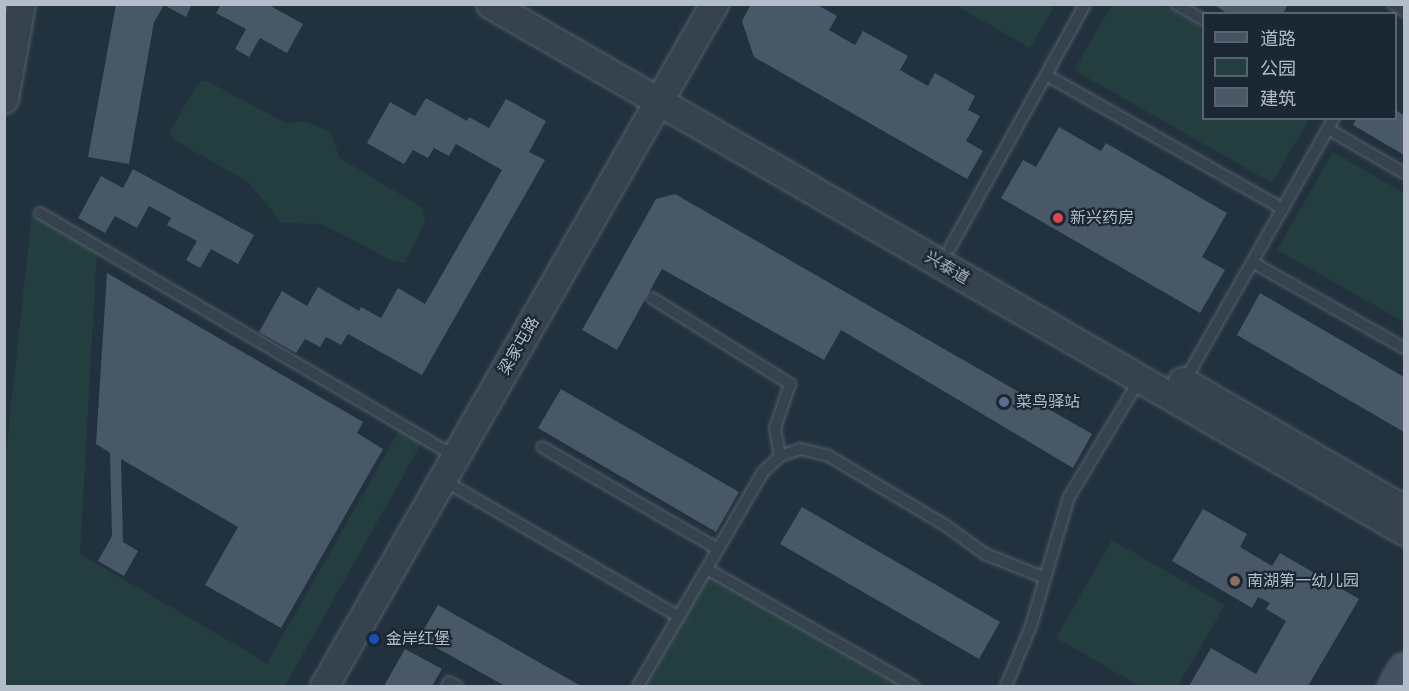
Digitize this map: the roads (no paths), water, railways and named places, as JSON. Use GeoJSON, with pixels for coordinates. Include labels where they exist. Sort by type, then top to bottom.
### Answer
{"type":"FeatureCollection","features":[{"type":"Feature","properties":{"kind":"main road"},"geometry":{"type":"LineString","coordinates":[[1394,687],[1404,669]]}},
{"type":"Feature","properties":{"kind":"street"},"geometry":{"type":"LineString","coordinates":[[4,99],[21,4]]}},
{"type":"Feature","properties":{"kind":"street","name":"兴泰道"},"geometry":{"type":"LineString","coordinates":[[490,4],[950,248],[1404,509]]}},
{"type":"Feature","properties":{"kind":"street","name":"兴泰道"},"geometry":{"type":"LineString","coordinates":[[525,4],[663,94],[1140,379],[1404,531]]}},
{"type":"Feature","properties":{"kind":"street","name":"梁家屯路"},"geometry":{"type":"LineString","coordinates":[[324,687],[714,4]]}},
{"type":"Feature","properties":{"kind":"lane"},"geometry":{"type":"LineString","coordinates":[[950,248],[1048,76],[1085,4]]}},
{"type":"Feature","properties":{"kind":"lane"},"geometry":{"type":"LineString","coordinates":[[1176,4],[1202,19]]}},
{"type":"Feature","properties":{"kind":"lane"},"geometry":{"type":"LineString","coordinates":[[1048,76],[1283,209]]}},
{"type":"Feature","properties":{"kind":"lane"},"geometry":{"type":"LineString","coordinates":[[1184,383],[1333,120]]}},
{"type":"Feature","properties":{"kind":"lane"},"geometry":{"type":"LineString","coordinates":[[1328,129],[1404,173]]}},
{"type":"Feature","properties":{"kind":"lane"},"geometry":{"type":"LineString","coordinates":[[40,213],[456,456]]}},
{"type":"Feature","properties":{"kind":"lane"},"geometry":{"type":"LineString","coordinates":[[1252,262],[1404,348]]}},
{"type":"Feature","properties":{"kind":"lane"},"geometry":{"type":"LineString","coordinates":[[652,298],[790,384],[775,428],[780,456]]}},
{"type":"Feature","properties":{"kind":"lane"},"geometry":{"type":"LineString","coordinates":[[1006,687],[1045,578],[1069,497],[1140,379]]}},
{"type":"Feature","properties":{"kind":"lane"},"geometry":{"type":"LineString","coordinates":[[542,447],[718,549]]}},
{"type":"Feature","properties":{"kind":"lane"},"geometry":{"type":"LineString","coordinates":[[638,687],[763,472],[780,456],[800,449],[827,455],[945,525],[985,554],[1045,578]]}},
{"type":"Feature","properties":{"kind":"lane"},"geometry":{"type":"LineString","coordinates":[[442,480],[679,617]]}},
{"type":"Feature","properties":{"kind":"lane"},"geometry":{"type":"LineString","coordinates":[[706,569],[913,687]]}},
{"type":"Feature","properties":{"kind":"lane"},"geometry":{"type":"LineString","coordinates":[[447,687],[449,682],[457,687]]}},
{"type":"Feature","properties":{"kind":"place","name":"新兴药房"},"geometry":{"type":"Point","coordinates":[1058,218]}},
{"type":"Feature","properties":{"kind":"place","name":"菜鸟驿站"},"geometry":{"type":"Point","coordinates":[1004,402]}},
{"type":"Feature","properties":{"kind":"place","name":"南湖第一幼儿园"},"geometry":{"type":"Point","coordinates":[1235,581]}},
{"type":"Feature","properties":{"kind":"place","name":"金岸红堡"},"geometry":{"type":"Point","coordinates":[374,639]}}]}
